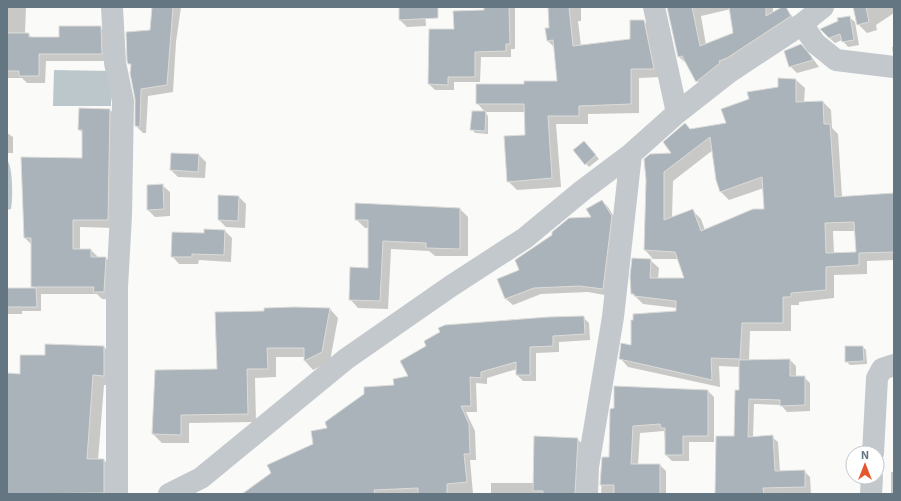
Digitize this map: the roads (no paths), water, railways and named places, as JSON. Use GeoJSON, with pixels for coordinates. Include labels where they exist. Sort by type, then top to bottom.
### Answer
{"type":"FeatureCollection","features":[{"type":"Feature","properties":{"kind":"street"},"geometry":{"type":"LineString","coordinates":[[112,7],[115,63],[123,101],[121,215],[117,288],[117,494]]}},
{"type":"Feature","properties":{"kind":"street"},"geometry":{"type":"LineString","coordinates":[[654,7],[678,113]]}},
{"type":"Feature","properties":{"kind":"street"},"geometry":{"type":"LineString","coordinates":[[169,494],[201,478],[346,359],[451,286],[525,238],[582,190],[630,154],[728,73],[802,24],[823,7]]}},
{"type":"Feature","properties":{"kind":"street"},"geometry":{"type":"LineString","coordinates":[[802,24],[815,44],[836,60],[894,66]]}},
{"type":"Feature","properties":{"kind":"street"},"geometry":{"type":"LineString","coordinates":[[587,494],[588,467],[613,317],[630,154]]}},
{"type":"Feature","properties":{"kind":"street"},"geometry":{"type":"LineString","coordinates":[[873,445],[877,378],[882,369],[894,365]]}}]}
